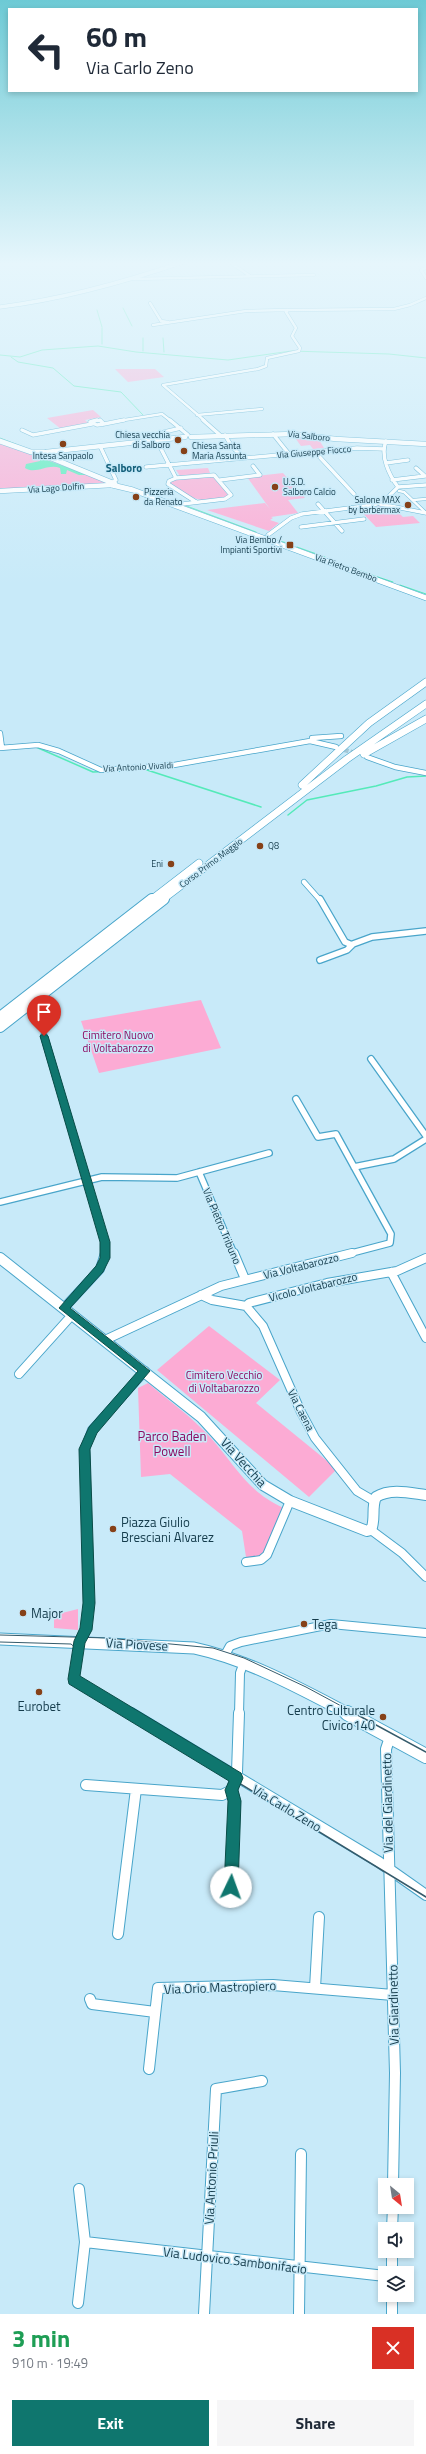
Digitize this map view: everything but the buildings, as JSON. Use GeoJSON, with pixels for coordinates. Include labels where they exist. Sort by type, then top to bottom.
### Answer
{"type":"FeatureCollection","features":[{"type":"Feature","properties":{"kind":"highway"},"geometry":{"type":"LineString","coordinates":[[302,785],[369,724],[426,682]]}},
{"type":"Feature","properties":{"kind":"highway","name":"Corso Primo Maggio"},"geometry":{"type":"LineString","coordinates":[[0,1017],[80,953],[302,785],[378,730],[426,698]]}},
{"type":"Feature","properties":{"kind":"highway","name":"Corso Primo Maggio"},"geometry":{"type":"LineString","coordinates":[[0,1027],[86,958],[322,778],[426,704]]}},
{"type":"Feature","properties":{"kind":"highway"},"geometry":{"type":"LineString","coordinates":[[322,778],[426,719]]}},
{"type":"Feature","properties":{"kind":"main road","name":"Via Pietro Bembo"},"geometry":{"type":"LineString","coordinates":[[0,440],[44,454],[115,485],[261,536],[268,536],[426,598]]}},
{"type":"Feature","properties":{"kind":"main road","name":"Via Piovese"},"geometry":{"type":"LineString","coordinates":[[0,1639],[80,1641],[194,1648],[225,1655],[244,1662],[304,1690],[426,1756]]}},
{"type":"Feature","properties":{"kind":"street"},"geometry":{"type":"LineString","coordinates":[[220,435],[164,387],[164,384],[258,369]]}},
{"type":"Feature","properties":{"kind":"street"},"geometry":{"type":"LineString","coordinates":[[197,415],[262,408]]}},
{"type":"Feature","properties":{"kind":"street"},"geometry":{"type":"LineString","coordinates":[[22,430],[33,435],[92,424],[91,421],[97,420],[104,424],[162,414],[181,428],[188,436]]}},
{"type":"Feature","properties":{"kind":"street"},"geometry":{"type":"LineString","coordinates":[[164,432],[181,428]]}},
{"type":"Feature","properties":{"kind":"street"},"geometry":{"type":"LineString","coordinates":[[273,434],[289,454]]}},
{"type":"Feature","properties":{"kind":"street","name":"Via Salboro"},"geometry":{"type":"LineString","coordinates":[[44,454],[188,436],[220,435],[273,434],[386,440],[426,444]]}},
{"type":"Feature","properties":{"kind":"street"},"geometry":{"type":"LineString","coordinates":[[225,435],[232,447],[244,458]]}},
{"type":"Feature","properties":{"kind":"street"},"geometry":{"type":"LineString","coordinates":[[386,440],[384,449],[388,473],[398,489],[404,492],[426,513]]}},
{"type":"Feature","properties":{"kind":"street"},"geometry":{"type":"LineString","coordinates":[[157,441],[174,471],[176,478]]}},
{"type":"Feature","properties":{"kind":"street"},"geometry":{"type":"LineString","coordinates":[[100,446],[116,480],[115,485]]}},
{"type":"Feature","properties":{"kind":"street","name":"Via Giuseppe Fiocco"},"geometry":{"type":"LineString","coordinates":[[146,467],[357,448],[384,449]]}},
{"type":"Feature","properties":{"kind":"street"},"geometry":{"type":"LineString","coordinates":[[315,452],[354,494]]}},
{"type":"Feature","properties":{"kind":"street"},"geometry":{"type":"LineString","coordinates":[[386,463],[408,460]]}},
{"type":"Feature","properties":{"kind":"street"},"geometry":{"type":"LineString","coordinates":[[220,480],[260,475],[253,466]]}},
{"type":"Feature","properties":{"kind":"street"},"geometry":{"type":"LineString","coordinates":[[392,480],[425,476],[416,468]]}},
{"type":"Feature","properties":{"kind":"street"},"geometry":{"type":"LineString","coordinates":[[174,505],[196,502],[231,497],[220,480],[212,474],[176,478],[169,481],[169,485],[196,502]]}},
{"type":"Feature","properties":{"kind":"street","name":"Via Lago Dolfin"},"geometry":{"type":"LineString","coordinates":[[0,491],[115,485]]}},
{"type":"Feature","properties":{"kind":"street"},"geometry":{"type":"LineString","coordinates":[[380,504],[398,489],[426,485]]}},
{"type":"Feature","properties":{"kind":"street"},"geometry":{"type":"LineString","coordinates":[[413,500],[426,499]]}},
{"type":"Feature","properties":{"kind":"street"},"geometry":{"type":"LineString","coordinates":[[318,504],[342,531]]}},
{"type":"Feature","properties":{"kind":"street"},"geometry":{"type":"LineString","coordinates":[[268,536],[296,516],[325,511],[380,504],[426,513]]}},
{"type":"Feature","properties":{"kind":"street"},"geometry":{"type":"LineString","coordinates":[[301,527],[364,519]]}},
{"type":"Feature","properties":{"kind":"street"},"geometry":{"type":"LineString","coordinates":[[0,733],[1,748]]}},
{"type":"Feature","properties":{"kind":"street"},"geometry":{"type":"LineString","coordinates":[[256,750],[303,740],[341,736]]}},
{"type":"Feature","properties":{"kind":"street"},"geometry":{"type":"LineString","coordinates":[[256,750],[310,741],[336,747]]}},
{"type":"Feature","properties":{"kind":"street","name":"Via Antonio Vivaldi"},"geometry":{"type":"LineString","coordinates":[[1,748],[38,745],[48,747],[101,770],[174,765],[256,750]]}},
{"type":"Feature","properties":{"kind":"street"},"geometry":{"type":"LineString","coordinates":[[367,757],[395,767],[426,773]]}},
{"type":"Feature","properties":{"kind":"street"},"geometry":{"type":"LineString","coordinates":[[304,882],[317,895],[345,942],[352,945]]}},
{"type":"Feature","properties":{"kind":"street"},"geometry":{"type":"LineString","coordinates":[[320,960],[347,950],[352,945],[372,937],[426,931]]}},
{"type":"Feature","properties":{"kind":"street"},"geometry":{"type":"LineString","coordinates":[[44,1036],[105,1242],[105,1258],[93,1278],[64,1308]]}},
{"type":"Feature","properties":{"kind":"street"},"geometry":{"type":"LineString","coordinates":[[354,1167],[394,1159],[426,1138],[371,1058]]}},
{"type":"Feature","properties":{"kind":"street","name":"Via Voltabarozzo"},"geometry":{"type":"LineString","coordinates":[[105,1340],[221,1286],[390,1243],[392,1239],[391,1234],[338,1138],[332,1133],[318,1137],[296,1099]]}},
{"type":"Feature","properties":{"kind":"street"},"geometry":{"type":"LineString","coordinates":[[0,1202],[87,1180],[109,1176],[173,1178],[199,1172],[210,1167],[269,1153]]}},
{"type":"Feature","properties":{"kind":"street","name":"Via Pietro Tribuno"},"geometry":{"type":"LineString","coordinates":[[199,1172],[245,1279]]}},
{"type":"Feature","properties":{"kind":"street","name":"Via Vecchia"},"geometry":{"type":"LineString","coordinates":[[0,1258],[145,1371],[210,1425],[263,1485],[290,1501],[365,1531],[371,1530],[402,1553],[426,1577]]}},
{"type":"Feature","properties":{"kind":"street","name":"Vicolo Voltabarozzo"},"geometry":{"type":"LineString","coordinates":[[201,1295],[212,1300],[246,1306],[319,1285],[366,1274],[391,1272],[419,1263],[426,1258]]}},
{"type":"Feature","properties":{"kind":"street"},"geometry":{"type":"LineString","coordinates":[[391,1272],[426,1338]]}},
{"type":"Feature","properties":{"kind":"street","name":"Via Caena"},"geometry":{"type":"LineString","coordinates":[[246,1306],[255,1313],[266,1330],[298,1408],[317,1440],[362,1496],[374,1501]]}},
{"type":"Feature","properties":{"kind":"street"},"geometry":{"type":"LineString","coordinates":[[19,1374],[72,1315]]}},
{"type":"Feature","properties":{"kind":"street"},"geometry":{"type":"LineString","coordinates":[[80,1641],[86,1630],[89,1603],[84,1449],[86,1441],[92,1430],[145,1371]]}},
{"type":"Feature","properties":{"kind":"street"},"geometry":{"type":"LineString","coordinates":[[371,1530],[375,1519],[374,1501],[379,1494],[386,1492],[426,1495]]}},
{"type":"Feature","properties":{"kind":"street"},"geometry":{"type":"LineString","coordinates":[[246,1562],[261,1560],[267,1555],[290,1501]]}},
{"type":"Feature","properties":{"kind":"street"},"geometry":{"type":"LineString","coordinates":[[225,1655],[230,1646],[241,1642],[332,1624],[426,1633]]}},
{"type":"Feature","properties":{"kind":"street","name":"Via Carlo Zeno"},"geometry":{"type":"LineString","coordinates":[[80,1641],[74,1679],[389,1870]]}},
{"type":"Feature","properties":{"kind":"street"},"geometry":{"type":"LineString","coordinates":[[230,1901],[235,1801],[232,1790],[237,1778],[240,1674],[244,1662]]}},
{"type":"Feature","properties":{"kind":"street","name":"Via del Giardinetto"},"geometry":{"type":"LineString","coordinates":[[389,1870],[386,1749],[390,1737]]}},
{"type":"Feature","properties":{"kind":"street"},"geometry":{"type":"LineString","coordinates":[[86,1785],[222,1795],[232,1790]]}},
{"type":"Feature","properties":{"kind":"street"},"geometry":{"type":"LineString","coordinates":[[118,1934],[136,1789]]}},
{"type":"Feature","properties":{"kind":"street"},"geometry":{"type":"LineString","coordinates":[[389,1870],[426,1895]]}},
{"type":"Feature","properties":{"kind":"street","name":"Via Giardinetto"},"geometry":{"type":"LineString","coordinates":[[389,1870],[395,2073],[393,2178]]}},
{"type":"Feature","properties":{"kind":"street"},"geometry":{"type":"LineString","coordinates":[[315,1988],[319,1917]]}},
{"type":"Feature","properties":{"kind":"street","name":"Via Orio Mastropiero"},"geometry":{"type":"LineString","coordinates":[[149,2069],[158,1988],[273,1984],[393,1994]]}},
{"type":"Feature","properties":{"kind":"street"},"geometry":{"type":"LineString","coordinates":[[90,1999],[92,2004],[155,2012]]}},
{"type":"Feature","properties":{"kind":"street","name":"Via Antonio Priuli"},"geometry":{"type":"LineString","coordinates":[[204,2314],[216,2089],[262,2081]]}},
{"type":"Feature","properties":{"kind":"street"},"geometry":{"type":"LineString","coordinates":[[299,2314],[301,2268],[301,2154]]}},
{"type":"Feature","properties":{"kind":"street"},"geometry":{"type":"LineString","coordinates":[[78,2303],[85,2242],[79,2189]]}},
{"type":"Feature","properties":{"kind":"street","name":"Via Ludovico Sambonifacio"},"geometry":{"type":"LineString","coordinates":[[85,2242],[301,2268],[378,2275]]}},
{"type":"Feature","properties":{"kind":"street"},"geometry":{"type":"LineString","coordinates":[[392,2302],[392,2314]]}},
{"type":"Feature","properties":{"kind":"green space"},"geometry":{"type":"Polygon","coordinates":[[[115,369],[155,369],[164,377],[128,382],[115,369]]]}},
{"type":"Feature","properties":{"kind":"green space"},"geometry":{"type":"Polygon","coordinates":[[[93,410],[101,417],[85,420],[89,424],[61,429],[47,418],[93,410]]]}},
{"type":"Feature","properties":{"kind":"green space"},"geometry":{"type":"Polygon","coordinates":[[[293,435],[318,438],[324,448],[313,449],[310,445],[301,446],[293,435]]]}},
{"type":"Feature","properties":{"kind":"green space"},"geometry":{"type":"Polygon","coordinates":[[[0,443],[111,483],[0,491],[0,443]]]}},
{"type":"Feature","properties":{"kind":"green space"},"geometry":{"type":"Polygon","coordinates":[[[208,468],[210,473],[180,476],[176,470],[208,468]]]}},
{"type":"Feature","properties":{"kind":"green space"},"geometry":{"type":"Polygon","coordinates":[[[283,473],[305,498],[288,500],[298,513],[271,517],[273,518],[270,520],[279,523],[269,531],[207,510],[265,503],[270,509],[247,477],[283,473]]]}},
{"type":"Feature","properties":{"kind":"green space"},"geometry":{"type":"Polygon","coordinates":[[[215,477],[228,495],[214,501],[206,501],[189,496],[182,493],[170,483],[173,480],[215,477]]]}},
{"type":"Feature","properties":{"kind":"green space"},"geometry":{"type":"Polygon","coordinates":[[[383,506],[394,508],[403,517],[413,516],[420,523],[376,527],[359,509],[383,506]]]}},
{"type":"Feature","properties":{"kind":"green space","name":"Cimitero Nuovo di Voltabarozzo"},"geometry":{"type":"Polygon","coordinates":[[[201,1000],[221,1048],[99,1073],[81,1021],[201,1000]]]}},
{"type":"Feature","properties":{"kind":"green space","name":"Cimitero Vecchio di Voltabarozzo"},"geometry":{"type":"Polygon","coordinates":[[[209,1326],[280,1380],[256,1403],[337,1469],[309,1497],[157,1370],[209,1326]]]}},
{"type":"Feature","properties":{"kind":"green space","name":"Parco Baden Powell"},"geometry":{"type":"Polygon","coordinates":[[[148,1383],[188,1416],[210,1437],[251,1486],[271,1502],[284,1508],[264,1553],[258,1558],[246,1557],[242,1531],[170,1474],[141,1477],[138,1388],[148,1383]]]}},
{"type":"Feature","properties":{"kind":"green space"},"geometry":{"type":"Polygon","coordinates":[[[78,1609],[78,1630],[54,1628],[54,1615],[78,1609]]]}},
{"type":"Feature","properties":{"kind":"shaded area"},"geometry":{"type":"Polygon","coordinates":[[[40,459],[44,459],[88,475],[79,475],[67,470],[66,474],[61,474],[60,468],[56,467],[38,470],[29,470],[25,468],[26,464],[40,461],[40,459]]]}},
{"type":"Feature","properties":{"kind":"waterway"},"geometry":{"type":"LineString","coordinates":[[54,369],[74,386],[121,392],[143,415]]}},
{"type":"Feature","properties":{"kind":"waterway"},"geometry":{"type":"LineString","coordinates":[[0,438],[18,445]]}},
{"type":"Feature","properties":{"kind":"waterway"},"geometry":{"type":"LineString","coordinates":[[184,505],[256,532]]}},
{"type":"Feature","properties":{"kind":"waterway"},"geometry":{"type":"LineString","coordinates":[[276,540],[287,543]]}},
{"type":"Feature","properties":{"kind":"waterway"},"geometry":{"type":"LineString","coordinates":[[297,547],[325,557]]}},
{"type":"Feature","properties":{"kind":"waterway"},"geometry":{"type":"LineString","coordinates":[[358,570],[369,574]]}},
{"type":"Feature","properties":{"kind":"waterway"},"geometry":{"type":"LineString","coordinates":[[372,575],[393,582]]}},
{"type":"Feature","properties":{"kind":"waterway"},"geometry":{"type":"LineString","coordinates":[[400,585],[426,594]]}},
{"type":"Feature","properties":{"kind":"waterway"},"geometry":{"type":"LineString","coordinates":[[36,747],[93,772],[138,770]]}},
{"type":"Feature","properties":{"kind":"waterway"},"geometry":{"type":"LineString","coordinates":[[144,769],[261,807]]}},
{"type":"Feature","properties":{"kind":"waterway"},"geometry":{"type":"LineString","coordinates":[[288,815],[307,800],[376,786],[407,777],[426,776]]}},
{"type":"Feature","properties":{"kind":"tunnel"},"geometry":{"type":"LineString","coordinates":[[338,748],[358,754]]}},
{"type":"Feature","properties":{"kind":"tram line"},"geometry":{"type":"LineString","coordinates":[[0,1635],[107,1638],[213,1648],[244,1658],[306,1687],[356,1714]]}},
{"type":"Feature","properties":{"kind":"tram line"},"geometry":{"type":"LineString","coordinates":[[0,1642],[71,1644],[78,1650],[77,1664],[79,1678],[82,1684],[87,1690],[100,1699],[126,1714]]}},
{"type":"Feature","properties":{"kind":"tram line"},"geometry":{"type":"LineString","coordinates":[[124,1713],[426,1897]]}},
{"type":"Feature","properties":{"kind":"tram line"},"geometry":{"type":"LineString","coordinates":[[354,1713],[426,1752]]}},
{"type":"Feature","properties":{"kind":"place","name":"Chiesa vecchia di Salboro"},"geometry":{"type":"Point","coordinates":[178,440]}},
{"type":"Feature","properties":{"kind":"place","name":"Intesa Sanpaolo"},"geometry":{"type":"Point","coordinates":[63,444]}},
{"type":"Feature","properties":{"kind":"place","name":"Chiesa Santa Maria Assunta"},"geometry":{"type":"Point","coordinates":[184,451]}},
{"type":"Feature","properties":{"kind":"place","name":"U.S.D. Salboro Calcio"},"geometry":{"type":"Point","coordinates":[275,487]}},
{"type":"Feature","properties":{"kind":"place","name":"Pizzeria da Renato"},"geometry":{"type":"Point","coordinates":[136,497]}},
{"type":"Feature","properties":{"kind":"place","name":"Salone MAX by barbermax"},"geometry":{"type":"Point","coordinates":[408,505]}},
{"type":"Feature","properties":{"kind":"place","name":"Via Bembo / Impianti Sportivi"},"geometry":{"type":"Point","coordinates":[290,545]}},
{"type":"Feature","properties":{"kind":"place","name":"Q8"},"geometry":{"type":"Point","coordinates":[260,846]}},
{"type":"Feature","properties":{"kind":"place","name":"Eni"},"geometry":{"type":"Point","coordinates":[171,864]}},
{"type":"Feature","properties":{"kind":"place","name":"Piazza Giulio Bresciani Alvarez"},"geometry":{"type":"Point","coordinates":[113,1529]}},
{"type":"Feature","properties":{"kind":"place","name":"Major"},"geometry":{"type":"Point","coordinates":[23,1613]}},
{"type":"Feature","properties":{"kind":"place","name":"Tega"},"geometry":{"type":"Point","coordinates":[304,1624]}},
{"type":"Feature","properties":{"kind":"place","name":"Eurobet"},"geometry":{"type":"Point","coordinates":[39,1692]}},
{"type":"Feature","properties":{"kind":"place","name":"Centro Culturale Civico140"},"geometry":{"type":"Point","coordinates":[383,1717]}},
{"type":"Feature","properties":{"kind":"district","name":"Salboro"},"geometry":{"type":"Point","coordinates":[124,468]}},
{"type":"Feature","properties":{"kind":"route"},"geometry":{"type":"LineString","coordinates":[[44,1036],[105,1242],[105,1258],[100,1269],[64,1308],[145,1371],[92,1430],[86,1441],[84,1449],[89,1603],[86,1614],[86,1630],[85,1635],[80,1641],[74,1679],[237,1778],[232,1790],[235,1801],[231,1887]]}}]}
